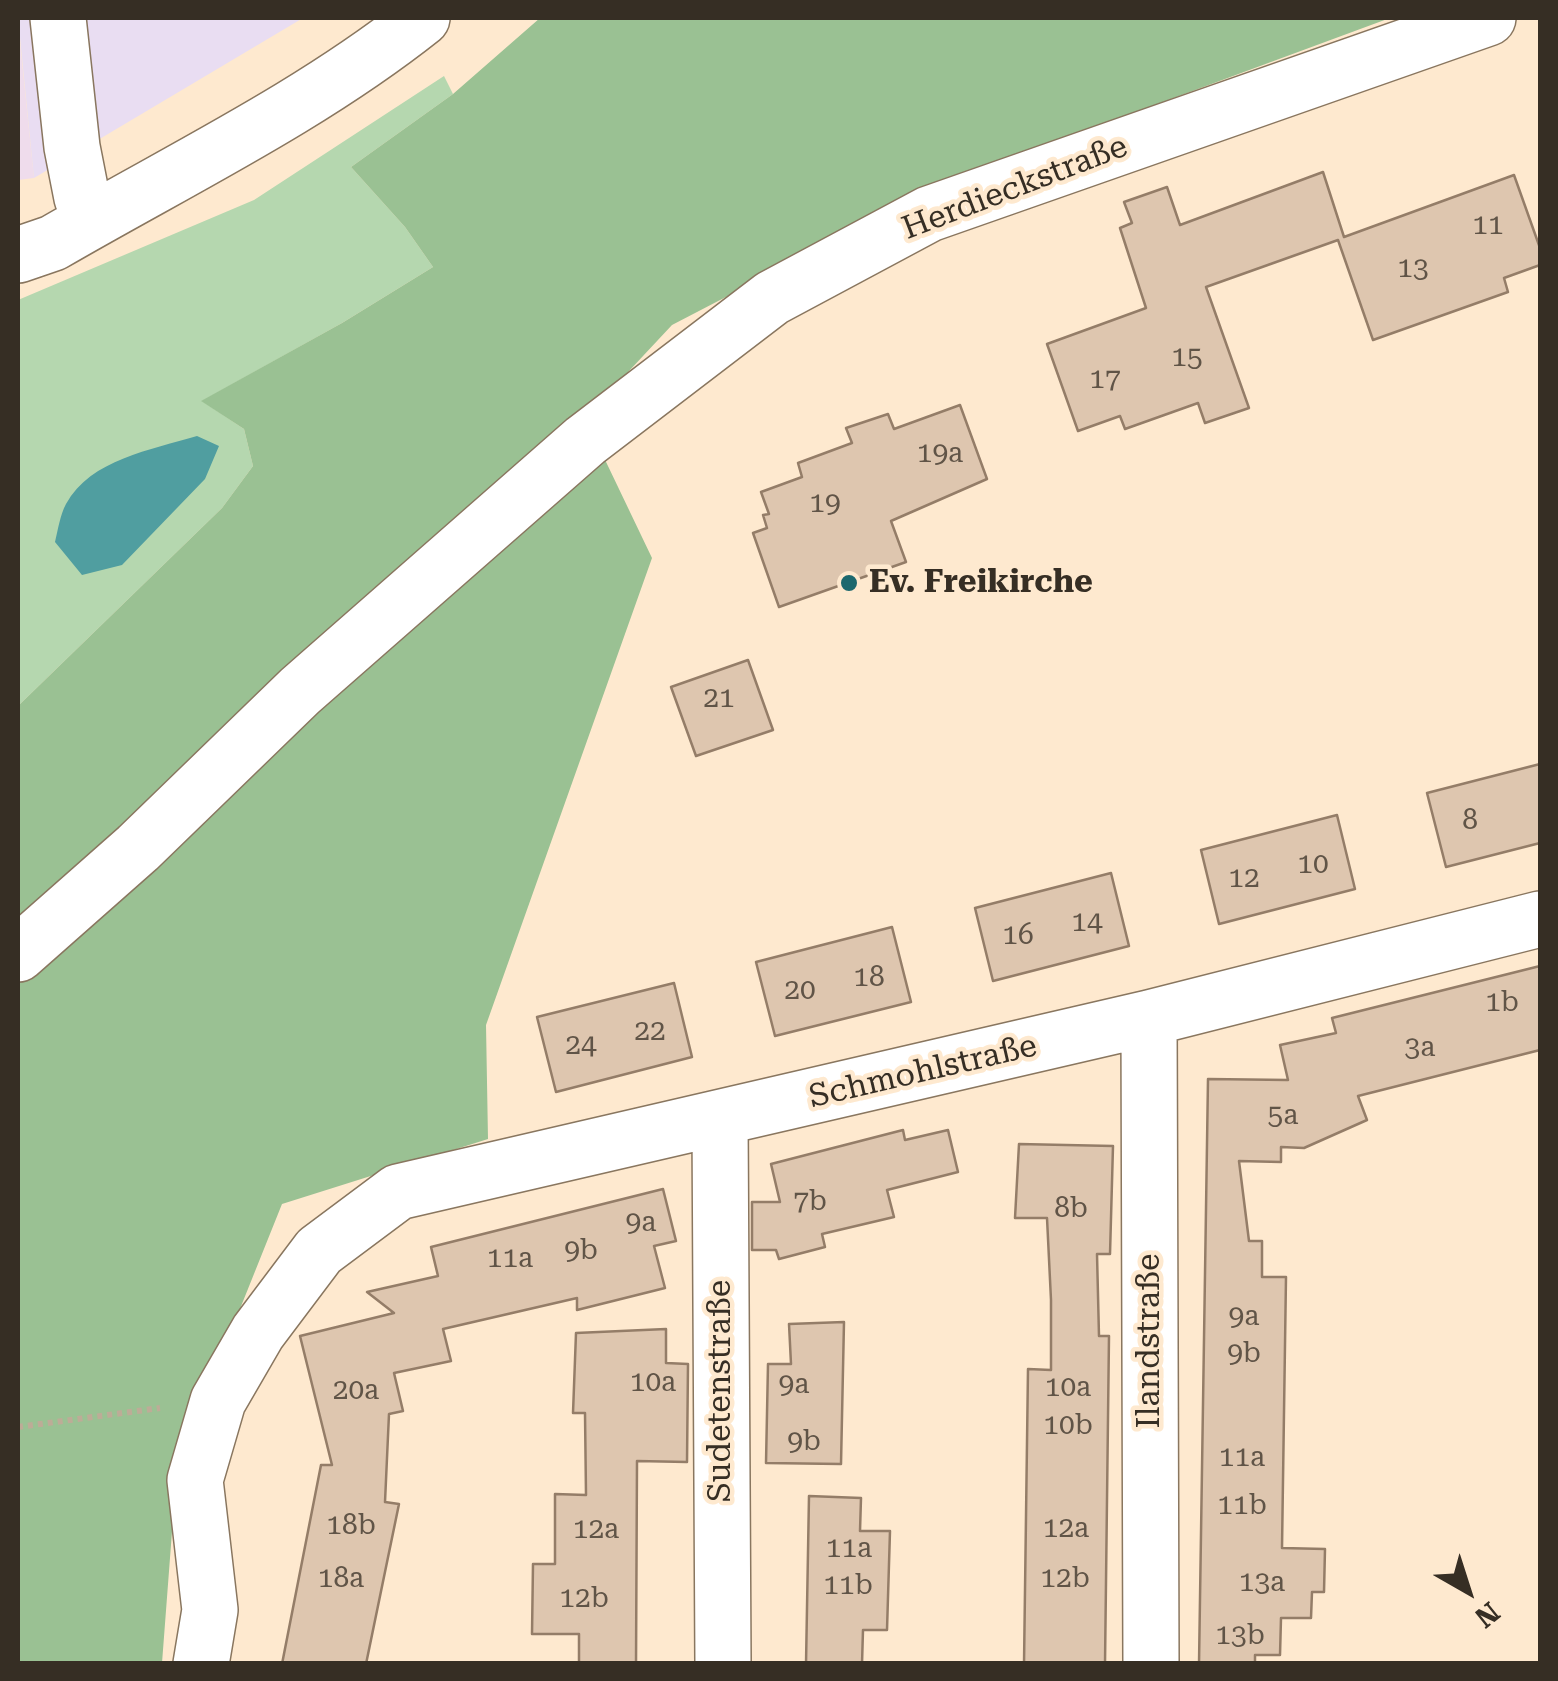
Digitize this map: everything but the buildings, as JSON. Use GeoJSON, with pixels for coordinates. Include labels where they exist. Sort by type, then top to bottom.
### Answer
{"type":"FeatureCollection","features":[{"type":"Feature","properties":{"kind":"street"},"geometry":{"type":"LineString","coordinates":[[58,18],[72,147],[82,198]]}},
{"type":"Feature","properties":{"kind":"street"},"geometry":{"type":"LineString","coordinates":[[18,255],[53,242],[294,106],[422,18]]}},
{"type":"Feature","properties":{"kind":"street","name":"Herdieckstraße"},"geometry":{"type":"LineString","coordinates":[[18,954],[138,848],[300,691],[585,441],[772,298],[929,214],[1488,18]]}},
{"type":"Feature","properties":{"kind":"street"},"geometry":{"type":"LineString","coordinates":[[18,215],[190,164]]}},
{"type":"Feature","properties":{"kind":"street","name":"Schmohlstraße"},"geometry":{"type":"LineString","coordinates":[[201,1664],[210,1610],[196,1480],[218,1401],[258,1332],[319,1251],[398,1192],[1149,1018],[1540,919]]}},
{"type":"Feature","properties":{"kind":"street","name":"Ilandstraße"},"geometry":{"type":"LineString","coordinates":[[1149,1018],[1151,1664]]}},
{"type":"Feature","properties":{"kind":"street","name":"Sudetenstraße"},"geometry":{"type":"LineString","coordinates":[[720,1120],[723,1664]]}},
{"type":"Feature","properties":{"kind":"path"},"geometry":{"type":"LineString","coordinates":[[18,1427],[218,1401]]}},
{"type":"Feature","properties":{"kind":"shaded area"},"geometry":{"type":"Polygon","coordinates":[[[18,18],[303,18],[34,178],[18,18]]]}},
{"type":"Feature","properties":{"kind":"shaded area"},"geometry":{"type":"Polygon","coordinates":[[[18,23],[34,178],[18,180],[18,23]]]}},
{"type":"Feature","properties":{"kind":"green space"},"geometry":{"type":"Polygon","coordinates":[[[540,18],[1390,18],[949,181],[672,325],[585,418],[652,558],[486,1025],[488,1139],[282,1204],[177,1466],[162,1663],[18,1663],[18,706],[222,508],[253,466],[244,429],[201,401],[433,267],[405,227],[351,167],[453,94],[540,18]]]}},
{"type":"Feature","properties":{"kind":"green space"},"geometry":{"type":"Polygon","coordinates":[[[444,76],[453,94],[351,167],[405,227],[433,267],[202,401],[244,429],[253,466],[222,508],[18,706],[18,300],[254,200],[444,76]]]}},
{"type":"Feature","properties":{"kind":"water"},"geometry":{"type":"Polygon","coordinates":[[[197,436],[219,446],[205,479],[122,565],[82,575],[55,542],[64,508],[77,489],[106,466],[124,458],[197,436]]]}},
{"type":"Feature","properties":{"kind":"place","name":"Ev. Freikirche"},"geometry":{"type":"Point","coordinates":[849,583]}}]}
